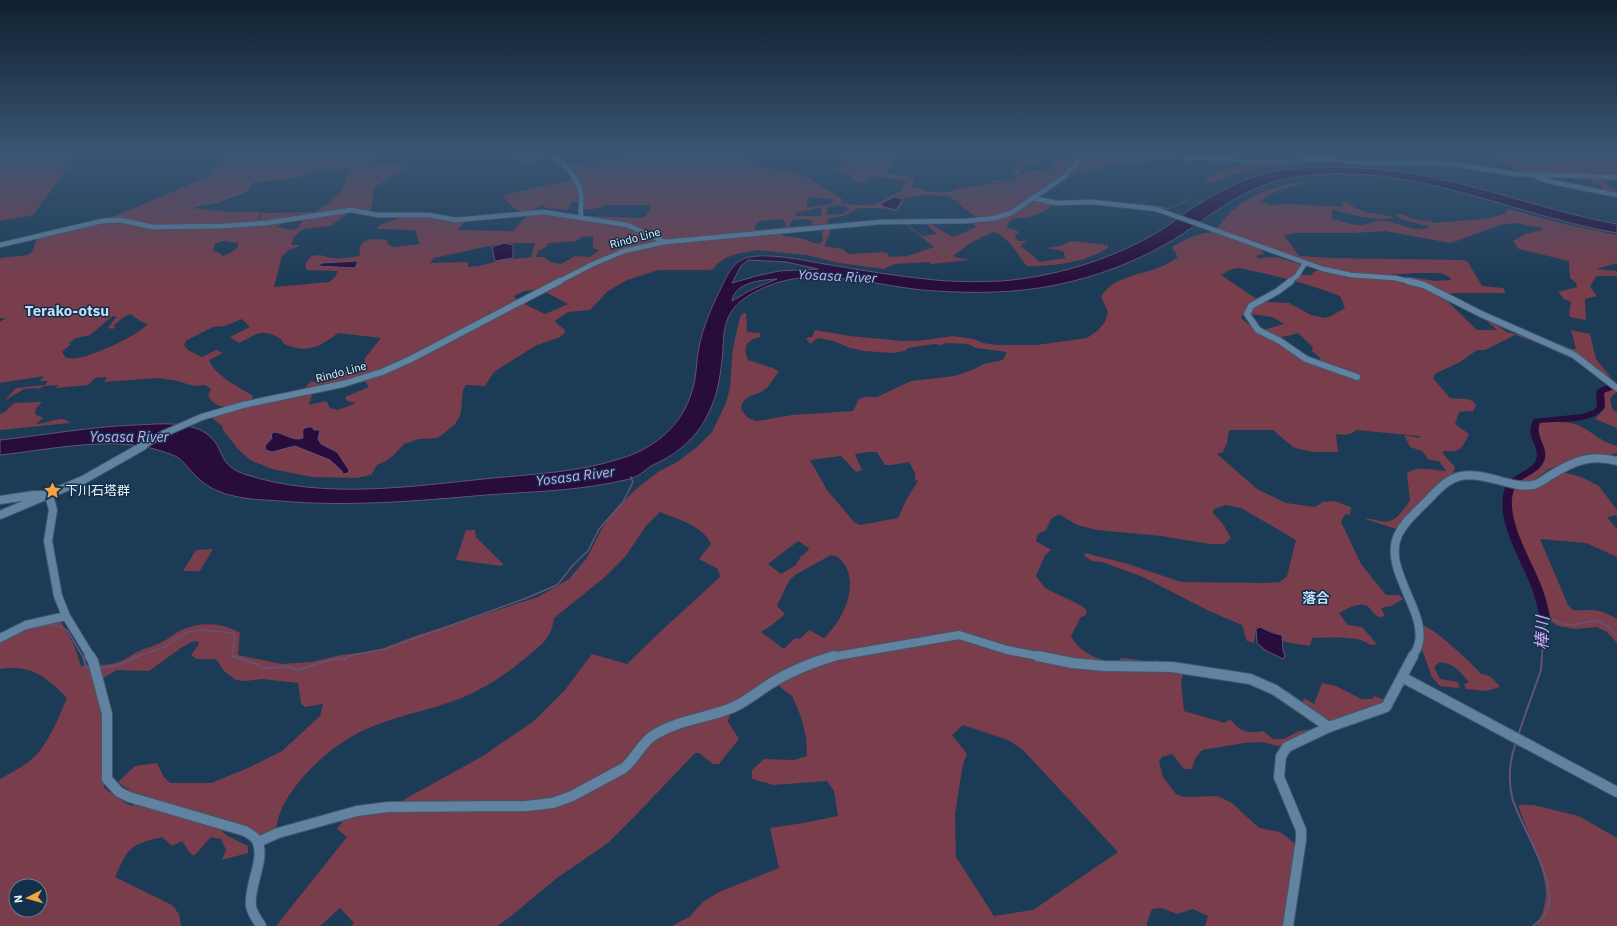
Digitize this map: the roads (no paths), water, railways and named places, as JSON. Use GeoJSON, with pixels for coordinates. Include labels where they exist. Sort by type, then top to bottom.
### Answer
{"type":"FeatureCollection","features":[{"type":"Feature","properties":{"kind":"street"},"geometry":{"type":"LineString","coordinates":[[581,196],[581,217]]}},
{"type":"Feature","properties":{"kind":"street","name":"Rindo Line"},"geometry":{"type":"LineString","coordinates":[[48,495],[92,475],[163,434],[202,417],[243,405],[337,386],[382,372],[411,359],[604,258],[632,248],[665,242],[881,222],[977,221],[1003,216],[1035,196]]}},
{"type":"Feature","properties":{"kind":"street"},"geometry":{"type":"LineString","coordinates":[[1033,198],[1055,203],[1093,202],[1140,206],[1168,212],[1305,263],[1334,272],[1395,278],[1424,285],[1474,311],[1574,355],[1617,388]]}},
{"type":"Feature","properties":{"kind":"street"},"geometry":{"type":"LineString","coordinates":[[0,245],[107,220],[127,221],[154,227],[222,226],[266,223],[350,210],[378,215],[428,215],[456,220],[540,211],[627,225],[665,242]]}},
{"type":"Feature","properties":{"kind":"street"},"geometry":{"type":"LineString","coordinates":[[1305,263],[1297,276],[1278,291],[1251,306],[1247,311],[1247,314],[1258,330],[1280,341],[1306,359],[1357,377]]}},
{"type":"Feature","properties":{"kind":"street"},"geometry":{"type":"LineString","coordinates":[[1288,926],[1301,840],[1301,830],[1279,777],[1281,756],[1287,747],[1329,727],[1386,707],[1402,678],[1418,646],[1419,627],[1395,562],[1393,552],[1394,544],[1403,526],[1420,507],[1458,476],[1472,475],[1532,485],[1561,468],[1583,460],[1598,457],[1617,461]]}},
{"type":"Feature","properties":{"kind":"street"},"geometry":{"type":"LineString","coordinates":[[0,500],[34,495],[48,495]]}},
{"type":"Feature","properties":{"kind":"street"},"geometry":{"type":"LineString","coordinates":[[0,516],[48,495]]}},
{"type":"Feature","properties":{"kind":"street"},"geometry":{"type":"LineString","coordinates":[[48,495],[53,510],[48,541],[58,596],[66,616],[88,650],[93,661],[107,714],[107,779],[119,792],[130,797],[245,831],[253,836],[258,842],[258,860],[250,897],[251,909],[261,926]]}},
{"type":"Feature","properties":{"kind":"street"},"geometry":{"type":"LineString","coordinates":[[0,638],[26,624],[66,616]]}},
{"type":"Feature","properties":{"kind":"street"},"geometry":{"type":"LineString","coordinates":[[258,842],[278,833],[371,808],[526,806],[553,802],[572,796],[624,768],[631,762],[643,743],[655,734],[690,720],[730,709],[770,683],[803,666],[838,655],[959,635],[1007,650],[1040,658],[1072,663],[1110,666],[1172,667],[1250,679],[1275,690],[1329,727]]}},
{"type":"Feature","properties":{"kind":"street"},"geometry":{"type":"LineString","coordinates":[[1402,678],[1617,792]]}},
{"type":"Feature","properties":{"kind":"water","name":"Yosasa River"},"geometry":{"type":"Polygon","coordinates":[[[1211,196],[1240,196],[1173,240],[1142,257],[1091,276],[1056,285],[1010,291],[951,292],[922,290],[859,280],[816,277],[775,283],[755,292],[747,296],[737,305],[731,312],[725,326],[723,355],[718,387],[712,406],[702,426],[686,444],[674,454],[634,477],[611,483],[549,491],[409,501],[306,503],[248,499],[224,493],[206,485],[176,456],[143,446],[123,444],[81,445],[0,455],[0,440],[100,427],[167,424],[190,427],[207,434],[217,445],[226,462],[237,471],[277,483],[308,487],[370,489],[401,487],[541,474],[588,467],[632,455],[655,442],[674,425],[687,404],[692,391],[695,380],[700,340],[717,296],[728,274],[741,260],[750,257],[774,256],[893,275],[935,280],[973,282],[1021,279],[1059,272],[1116,253],[1157,233],[1211,196]],[[748,260],[741,266],[732,283],[779,271],[818,269],[786,262],[748,260]],[[777,279],[757,281],[743,286],[734,295],[732,301],[749,291],[777,279]]]}},
{"type":"Feature","properties":{"kind":"water"},"geometry":{"type":"Polygon","coordinates":[[[1474,196],[1506,196],[1591,219],[1617,224],[1617,233],[1581,225],[1474,196]]]}},
{"type":"Feature","properties":{"kind":"water"},"geometry":{"type":"Polygon","coordinates":[[[894,197],[903,199],[896,210],[881,206],[882,203],[894,197]]]}},
{"type":"Feature","properties":{"kind":"water"},"geometry":{"type":"Polygon","coordinates":[[[504,243],[513,245],[513,258],[495,261],[492,247],[504,243]]]}},
{"type":"Feature","properties":{"kind":"water"},"geometry":{"type":"Polygon","coordinates":[[[358,261],[355,268],[318,266],[322,263],[358,261]]]}},
{"type":"Feature","properties":{"kind":"water"},"geometry":{"type":"Polygon","coordinates":[[[307,427],[312,427],[314,430],[320,430],[318,439],[321,444],[337,452],[349,470],[348,473],[343,474],[342,471],[330,460],[295,446],[272,452],[266,450],[265,446],[272,438],[271,435],[274,432],[300,439],[303,438],[303,430],[307,427]]]}},
{"type":"Feature","properties":{"kind":"water"},"geometry":{"type":"Polygon","coordinates":[[[1260,627],[1282,635],[1285,656],[1283,659],[1265,650],[1257,643],[1256,629],[1260,627]]]}},
{"type":"Feature","properties":{"kind":"waterway"},"geometry":{"type":"LineString","coordinates":[[101,219],[219,202],[233,196]]}},
{"type":"Feature","properties":{"kind":"waterway"},"geometry":{"type":"LineString","coordinates":[[901,198],[910,196]]}},
{"type":"Feature","properties":{"kind":"waterway"},"geometry":{"type":"LineString","coordinates":[[1038,197],[1062,201]]}},
{"type":"Feature","properties":{"kind":"waterway"},"geometry":{"type":"LineString","coordinates":[[1124,203],[1156,206],[1168,209],[1190,199]]}},
{"type":"Feature","properties":{"kind":"waterway"},"geometry":{"type":"LineString","coordinates":[[1196,201],[1203,203]]}},
{"type":"Feature","properties":{"kind":"waterway","name":"棒川"},"geometry":{"type":"LineString","coordinates":[[1545,617],[1542,602],[1535,582],[1516,540],[1511,524],[1507,497],[1510,487],[1513,483],[1534,468],[1540,461],[1541,451],[1534,432],[1534,427],[1537,421],[1591,415],[1601,407],[1600,392],[1603,389],[1617,386]]}},
{"type":"Feature","properties":{"kind":"waterway"},"geometry":{"type":"LineString","coordinates":[[348,657],[360,653],[385,649],[524,599],[557,585],[574,564],[588,551],[599,529],[623,502],[633,482],[631,477]]}},
{"type":"Feature","properties":{"kind":"waterway"},"geometry":{"type":"LineString","coordinates":[[1542,657],[1545,617],[1564,624],[1574,625],[1596,620],[1609,627],[1617,636]]}},
{"type":"Feature","properties":{"kind":"waterway"},"geometry":{"type":"LineString","coordinates":[[38,626],[57,626],[67,630],[83,657]]}},
{"type":"Feature","properties":{"kind":"waterway"},"geometry":{"type":"LineString","coordinates":[[138,656],[165,647],[178,637],[191,631],[203,630],[233,633],[235,637],[232,656]]}},
{"type":"Feature","properties":{"kind":"waterway"},"geometry":{"type":"LineString","coordinates":[[0,643],[10,637]]}},
{"type":"Feature","properties":{"kind":"waterway"},"geometry":{"type":"LineString","coordinates":[[83,656],[86,667],[91,669]]}},
{"type":"Feature","properties":{"kind":"waterway"},"geometry":{"type":"LineString","coordinates":[[99,668],[119,665],[138,656]]}},
{"type":"Feature","properties":{"kind":"waterway"},"geometry":{"type":"LineString","coordinates":[[232,656],[256,664],[263,668],[287,667],[298,670],[330,660],[345,659],[349,656]]}},
{"type":"Feature","properties":{"kind":"waterway","name":"棒川"},"geometry":{"type":"LineString","coordinates":[[1518,735],[1541,670],[1542,656]]}},
{"type":"Feature","properties":{"kind":"waterway","name":"棒川"},"geometry":{"type":"LineString","coordinates":[[1516,742],[1510,769],[1512,797],[1516,809],[1538,855],[1548,887],[1549,901],[1546,913],[1533,926]]}},
{"type":"Feature","properties":{"kind":"place","name":"下川石塔群"},"geometry":{"type":"Point","coordinates":[52,490]}},
{"type":"Feature","properties":{"kind":"district","name":"Terako-otsu"},"geometry":{"type":"Point","coordinates":[67,310]}},
{"type":"Feature","properties":{"kind":"district","name":"落合"},"geometry":{"type":"Point","coordinates":[1316,598]}}]}
